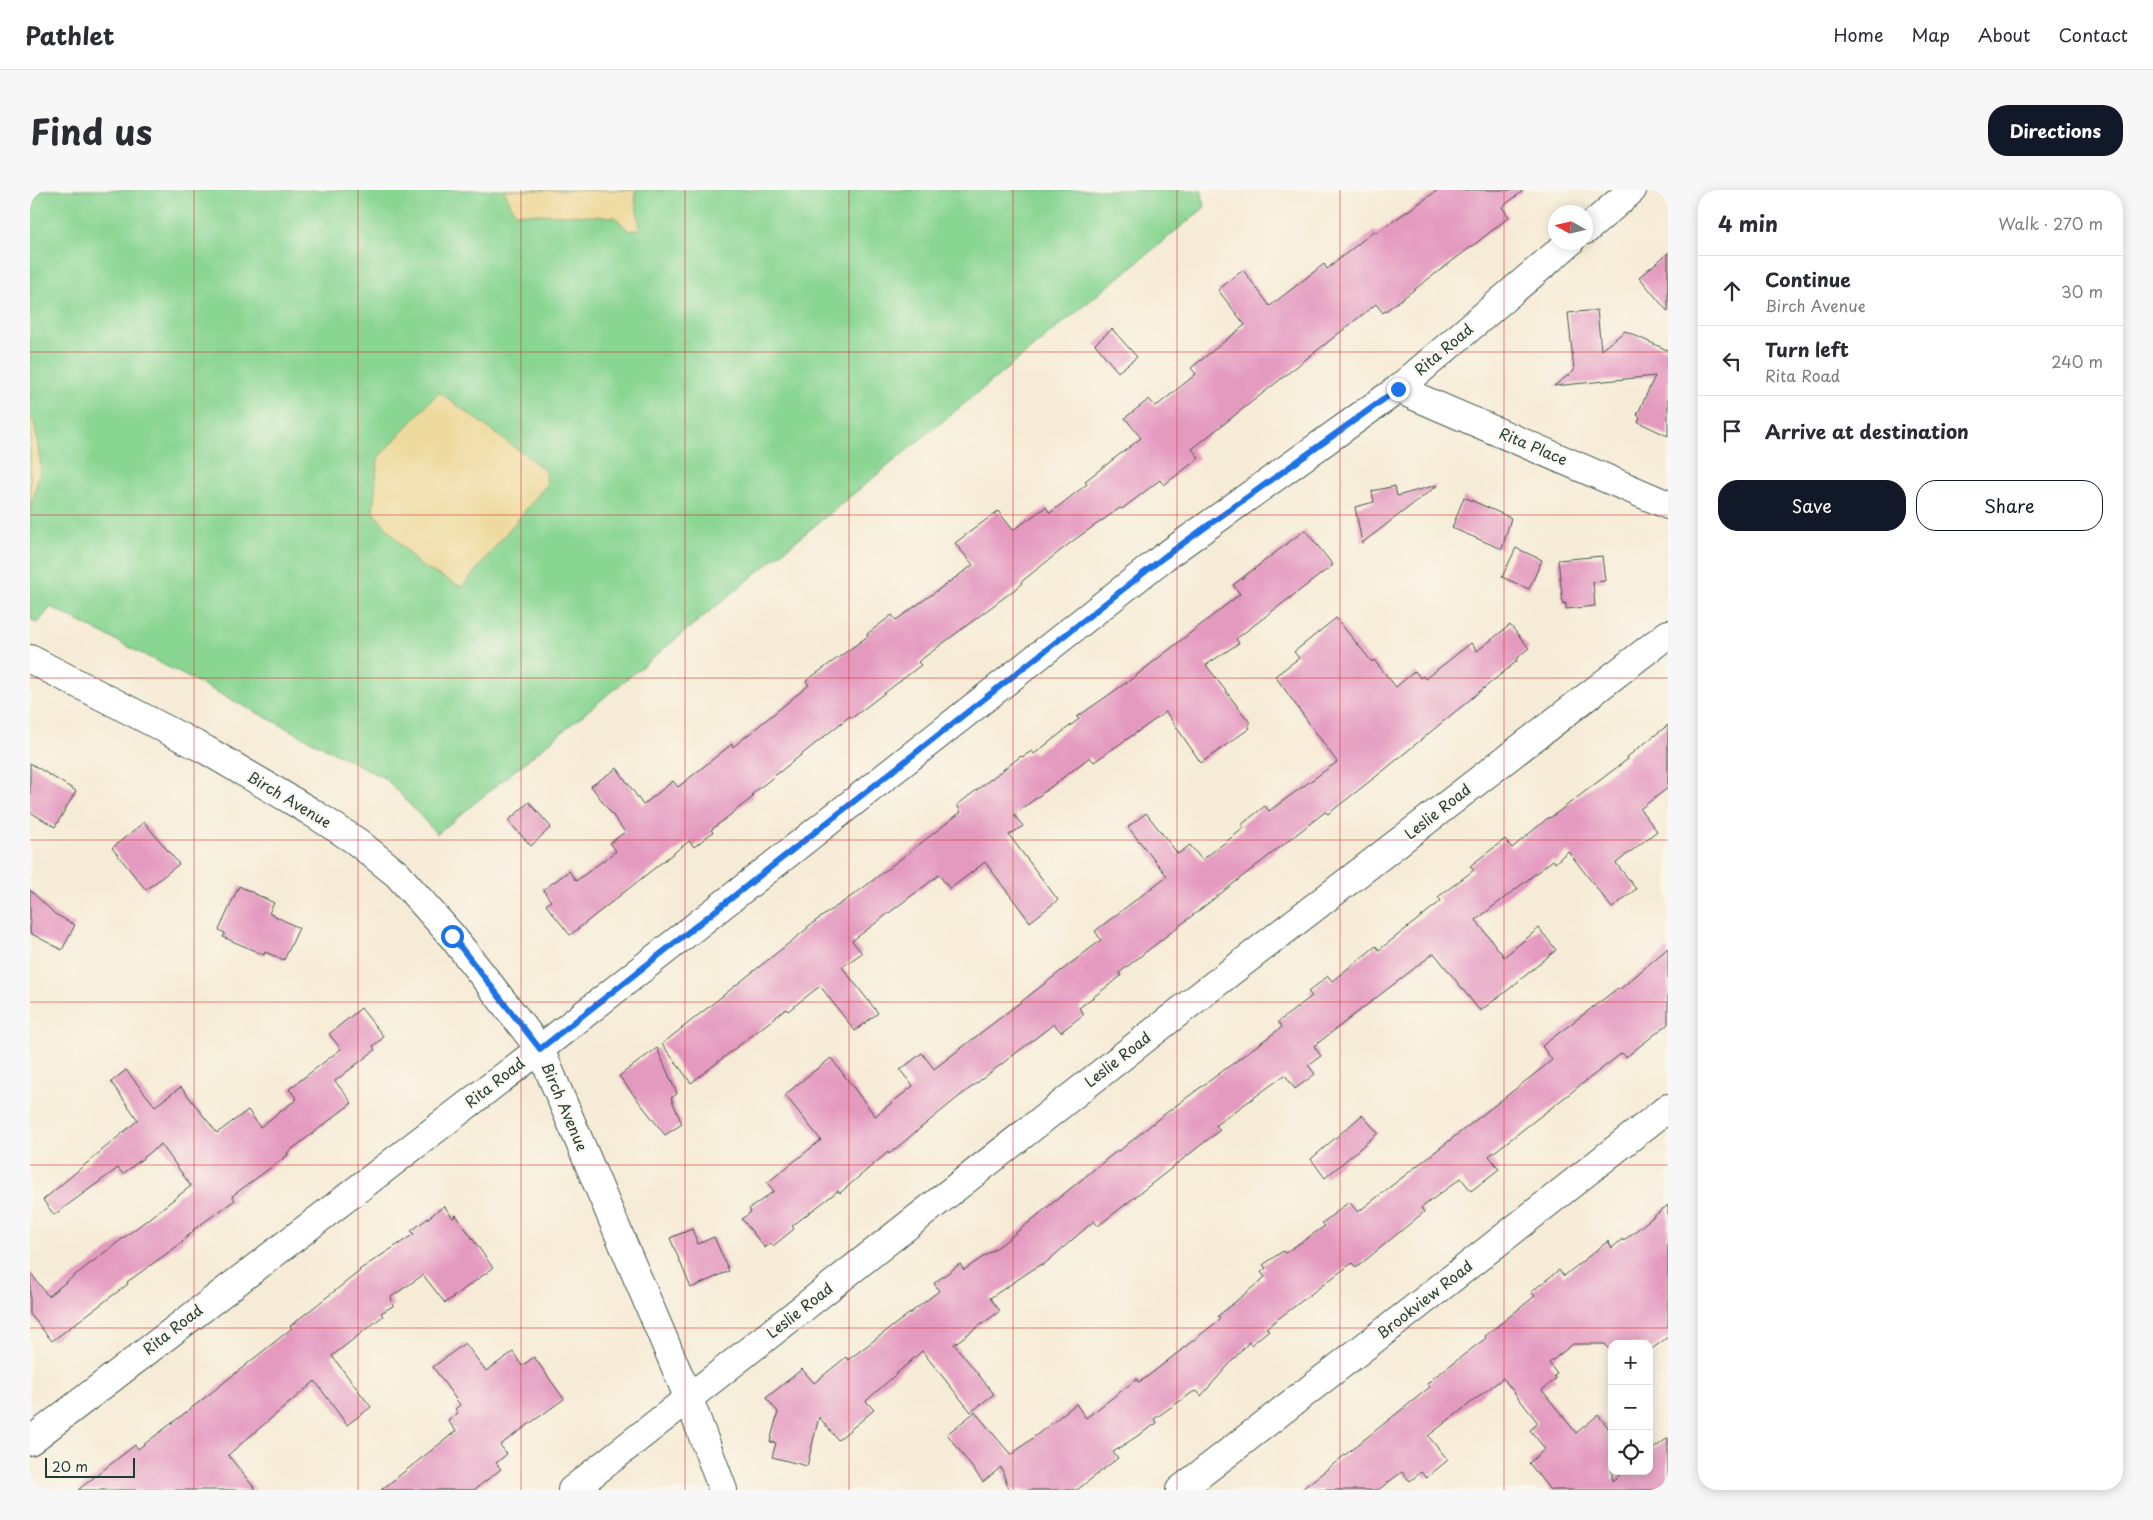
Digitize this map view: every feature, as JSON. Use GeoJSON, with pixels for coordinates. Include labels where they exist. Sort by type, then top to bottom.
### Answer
{"type":"FeatureCollection","features":[{"type":"Feature","properties":{"kind":"street"},"geometry":{"type":"LineString","coordinates":[[1593,224],[1632,190]]}},
{"type":"Feature","properties":{"kind":"street","name":"Rita Road"},"geometry":{"type":"LineString","coordinates":[[30,1440],[540,1049],[1164,557],[1398,389],[1561,250]]}},
{"type":"Feature","properties":{"kind":"street","name":"Rita Place"},"geometry":{"type":"LineString","coordinates":[[1398,389],[1668,505]]}},
{"type":"Feature","properties":{"kind":"street","name":"Leslie Road"},"geometry":{"type":"LineString","coordinates":[[572,1490],[1175,1015],[1668,634]]}},
{"type":"Feature","properties":{"kind":"street","name":"Birch Avenue"},"geometry":{"type":"LineString","coordinates":[[30,659],[206,750],[308,810],[356,841],[397,874],[452,936],[540,1049],[689,1399],[723,1490]]}},
{"type":"Feature","properties":{"kind":"street","name":"Brookview Road"},"geometry":{"type":"LineString","coordinates":[[1180,1490],[1668,1108]]}},
{"type":"Feature","properties":{"kind":"green space"},"geometry":{"type":"Polygon","coordinates":[[[30,190],[1201,190],[1205,207],[437,834],[386,779],[51,607],[38,623],[30,619],[30,190]]]}},
{"type":"Feature","properties":{"kind":"sand"},"geometry":{"type":"Polygon","coordinates":[[[504,190],[635,190],[640,229],[629,231],[615,217],[515,213],[504,190]]]}},
{"type":"Feature","properties":{"kind":"sand"},"geometry":{"type":"Polygon","coordinates":[[[439,392],[544,469],[547,484],[462,587],[419,565],[373,512],[378,458],[439,392]]]}},
{"type":"Feature","properties":{"kind":"sand"},"geometry":{"type":"Polygon","coordinates":[[[30,416],[34,422],[41,467],[30,510],[30,416]]]}},
{"type":"Feature","properties":{"kind":"building"},"geometry":{"type":"Polygon","coordinates":[[[1438,190],[1524,190],[1502,207],[1509,217],[1475,244],[1383,313],[1376,304],[1192,449],[1199,458],[1164,485],[1160,480],[1122,509],[1120,508],[1074,540],[1021,582],[1022,584],[918,662],[921,665],[852,718],[850,716],[752,794],[753,797],[711,830],[713,832],[694,847],[689,841],[570,935],[546,905],[551,901],[543,890],[569,871],[576,881],[616,851],[610,843],[625,832],[591,786],[617,768],[643,805],[673,781],[678,787],[732,744],[733,747],[809,685],[806,681],[868,636],[867,634],[892,615],[896,620],[973,565],[955,543],[998,511],[1013,530],[1046,507],[1050,513],[1087,484],[1085,481],[1141,438],[1125,418],[1149,399],[1155,406],[1159,404],[1196,374],[1191,368],[1245,325],[1218,290],[1243,270],[1270,306],[1324,264],[1327,269],[1374,231],[1376,233],[1438,190]]]}},
{"type":"Feature","properties":{"kind":"building"},"geometry":{"type":"Polygon","coordinates":[[[1668,253],[1668,312],[1639,277],[1668,253]]]}},
{"type":"Feature","properties":{"kind":"building"},"geometry":{"type":"Polygon","coordinates":[[[1597,310],[1601,350],[1625,331],[1667,350],[1668,348],[1668,436],[1638,422],[1640,417],[1637,415],[1655,376],[1554,386],[1574,371],[1568,313],[1597,310]]]}},
{"type":"Feature","properties":{"kind":"building"},"geometry":{"type":"Polygon","coordinates":[[[1112,329],[1137,357],[1118,372],[1095,344],[1112,329]]]}},
{"type":"Feature","properties":{"kind":"building"},"geometry":{"type":"Polygon","coordinates":[[[1438,485],[1362,543],[1355,507],[1374,502],[1372,491],[1395,486],[1397,496],[1438,485]]]}},
{"type":"Feature","properties":{"kind":"building"},"geometry":{"type":"Polygon","coordinates":[[[1464,497],[1511,518],[1502,549],[1452,528],[1464,497]]]}},
{"type":"Feature","properties":{"kind":"building"},"geometry":{"type":"Polygon","coordinates":[[[1305,530],[1333,565],[1236,639],[1239,643],[1206,665],[1250,723],[1248,725],[1250,728],[1201,763],[1166,712],[1094,762],[1090,757],[1014,815],[1023,826],[1009,835],[1058,900],[1030,922],[985,862],[950,889],[939,875],[852,941],[862,953],[842,967],[878,1013],[855,1031],[820,986],[788,1011],[786,1009],[691,1083],[662,1044],[807,927],[863,888],[961,812],[957,805],[1021,756],[1032,751],[1034,754],[1079,719],[1077,717],[1133,678],[1240,594],[1233,585],[1305,530]]]}},
{"type":"Feature","properties":{"kind":"building"},"geometry":{"type":"Polygon","coordinates":[[[1516,548],[1542,560],[1529,589],[1502,577],[1516,548]]]}},
{"type":"Feature","properties":{"kind":"building"},"geometry":{"type":"Polygon","coordinates":[[[1602,556],[1605,581],[1593,582],[1595,606],[1566,609],[1566,603],[1563,604],[1558,560],[1602,556]]]}},
{"type":"Feature","properties":{"kind":"building"},"geometry":{"type":"Polygon","coordinates":[[[1336,618],[1372,662],[1374,660],[1396,687],[1415,671],[1420,678],[1423,676],[1425,679],[1471,643],[1477,651],[1510,625],[1529,648],[1516,659],[1517,661],[1383,771],[1328,814],[1325,812],[1119,973],[1121,976],[1079,1008],[1084,1014],[1061,1032],[1054,1024],[956,1099],[889,1154],[888,1152],[840,1193],[838,1191],[792,1226],[794,1229],[773,1246],[771,1243],[765,1248],[742,1219],[751,1212],[749,1209],[774,1191],[767,1183],[821,1140],[785,1095],[805,1078],[831,1058],[875,1116],[913,1086],[900,1070],[922,1053],[934,1069],[1101,940],[1095,931],[1167,876],[1128,827],[1146,813],[1178,854],[1190,845],[1202,860],[1244,828],[1241,825],[1265,806],[1269,811],[1337,762],[1275,676],[1299,658],[1294,652],[1336,618]]]}},
{"type":"Feature","properties":{"kind":"building"},"geometry":{"type":"Polygon","coordinates":[[[1668,725],[1668,788],[1640,809],[1657,831],[1616,863],[1636,889],[1612,908],[1568,851],[1555,863],[1553,860],[1476,920],[1504,957],[1539,928],[1556,950],[1508,990],[1480,1011],[1434,953],[1314,1046],[1321,1056],[1308,1065],[1315,1074],[1295,1089],[1285,1075],[1216,1125],[1220,1130],[1098,1226],[1094,1221],[1042,1266],[1041,1264],[990,1298],[1000,1311],[954,1344],[994,1394],[971,1412],[922,1351],[866,1401],[874,1410],[838,1440],[819,1417],[807,1466],[772,1457],[776,1443],[770,1442],[778,1412],[766,1398],[802,1369],[814,1383],[846,1357],[848,1360],[939,1291],[934,1283],[960,1264],[964,1270],[1002,1244],[1118,1150],[1282,1027],[1278,1022],[1312,996],[1308,992],[1328,976],[1332,981],[1376,946],[1379,950],[1441,901],[1438,897],[1474,870],[1470,866],[1505,839],[1512,848],[1549,817],[1628,759],[1627,757],[1668,725]]]}},
{"type":"Feature","properties":{"kind":"building"},"geometry":{"type":"Polygon","coordinates":[[[30,763],[76,791],[55,827],[30,812],[30,763]]]}},
{"type":"Feature","properties":{"kind":"building"},"geometry":{"type":"Polygon","coordinates":[[[529,802],[551,827],[531,846],[508,821],[529,802]]]}},
{"type":"Feature","properties":{"kind":"building"},"geometry":{"type":"Polygon","coordinates":[[[144,822],[179,864],[146,890],[112,848],[144,822]]]}},
{"type":"Feature","properties":{"kind":"building"},"geometry":{"type":"Polygon","coordinates":[[[239,886],[274,903],[269,913],[299,928],[284,960],[265,952],[264,955],[223,937],[225,933],[219,930],[239,886]]]}},
{"type":"Feature","properties":{"kind":"building"},"geometry":{"type":"Polygon","coordinates":[[[30,890],[55,914],[75,925],[62,950],[30,933],[30,890]]]}},
{"type":"Feature","properties":{"kind":"building"},"geometry":{"type":"Polygon","coordinates":[[[1668,948],[1668,1024],[1626,1057],[1622,1053],[1489,1156],[1499,1169],[1471,1191],[1461,1178],[1421,1208],[1424,1212],[1356,1268],[1352,1263],[1266,1328],[1269,1330],[1251,1345],[1249,1342],[1201,1396],[1197,1391],[1193,1392],[1154,1419],[1157,1423],[1113,1452],[1118,1458],[1077,1490],[1009,1490],[1001,1467],[983,1482],[947,1434],[975,1412],[1011,1455],[1076,1404],[1086,1418],[1137,1379],[1138,1382],[1143,1380],[1218,1321],[1220,1318],[1218,1316],[1265,1277],[1261,1272],[1266,1268],[1263,1265],[1283,1251],[1285,1253],[1325,1226],[1322,1223],[1349,1202],[1358,1212],[1552,1060],[1542,1046],[1618,988],[1619,990],[1668,948]]]}},
{"type":"Feature","properties":{"kind":"building"},"geometry":{"type":"Polygon","coordinates":[[[361,1008],[384,1037],[373,1046],[375,1050],[335,1081],[352,1103],[287,1153],[288,1155],[232,1196],[235,1200],[193,1230],[183,1242],[127,1282],[128,1284],[52,1341],[30,1314],[30,1272],[48,1296],[191,1186],[161,1144],[123,1174],[118,1168],[54,1215],[43,1200],[138,1120],[111,1082],[126,1070],[155,1106],[181,1087],[217,1133],[248,1110],[260,1127],[297,1099],[289,1089],[341,1049],[329,1034],[361,1008]]]}},
{"type":"Feature","properties":{"kind":"building"},"geometry":{"type":"Polygon","coordinates":[[[657,1048],[677,1094],[671,1098],[682,1124],[665,1135],[619,1076],[657,1048]]]}},
{"type":"Feature","properties":{"kind":"building"},"geometry":{"type":"Polygon","coordinates":[[[1362,1115],[1378,1133],[1325,1178],[1311,1159],[1362,1115]]]}},
{"type":"Feature","properties":{"kind":"building"},"geometry":{"type":"Polygon","coordinates":[[[1668,1205],[1668,1337],[1653,1348],[1653,1340],[1608,1340],[1608,1348],[1605,1344],[1573,1344],[1549,1363],[1557,1374],[1554,1376],[1556,1379],[1542,1390],[1576,1433],[1598,1415],[1608,1427],[1608,1475],[1612,1475],[1612,1481],[1620,1475],[1653,1475],[1653,1449],[1668,1438],[1668,1490],[1550,1490],[1529,1463],[1545,1449],[1530,1430],[1538,1423],[1503,1378],[1428,1436],[1448,1460],[1426,1478],[1421,1472],[1410,1481],[1402,1472],[1378,1490],[1301,1490],[1430,1387],[1427,1384],[1432,1379],[1486,1338],[1485,1336],[1535,1296],[1531,1292],[1559,1270],[1564,1276],[1608,1241],[1612,1248],[1622,1239],[1623,1241],[1668,1205]]]}},
{"type":"Feature","properties":{"kind":"building"},"geometry":{"type":"Polygon","coordinates":[[[444,1206],[453,1218],[456,1215],[493,1268],[445,1303],[423,1275],[391,1297],[393,1306],[381,1313],[383,1316],[332,1356],[371,1407],[347,1425],[315,1381],[228,1455],[256,1490],[78,1490],[135,1445],[138,1449],[207,1396],[292,1328],[290,1326],[359,1270],[414,1234],[411,1231],[444,1206]]]}},
{"type":"Feature","properties":{"kind":"building"},"geometry":{"type":"Polygon","coordinates":[[[692,1229],[698,1244],[714,1237],[729,1271],[691,1288],[670,1238],[692,1229]]]}},
{"type":"Feature","properties":{"kind":"building"},"geometry":{"type":"Polygon","coordinates":[[[465,1343],[486,1371],[513,1352],[522,1366],[534,1357],[564,1399],[500,1445],[507,1454],[496,1463],[501,1469],[474,1490],[381,1490],[456,1431],[448,1421],[458,1413],[455,1409],[460,1405],[433,1367],[465,1343]]]}},
{"type":"Feature","properties":{"kind":"route"},"geometry":{"type":"LineString","coordinates":[[452,936],[540,1049],[1164,557],[1398,389]]}}]}
